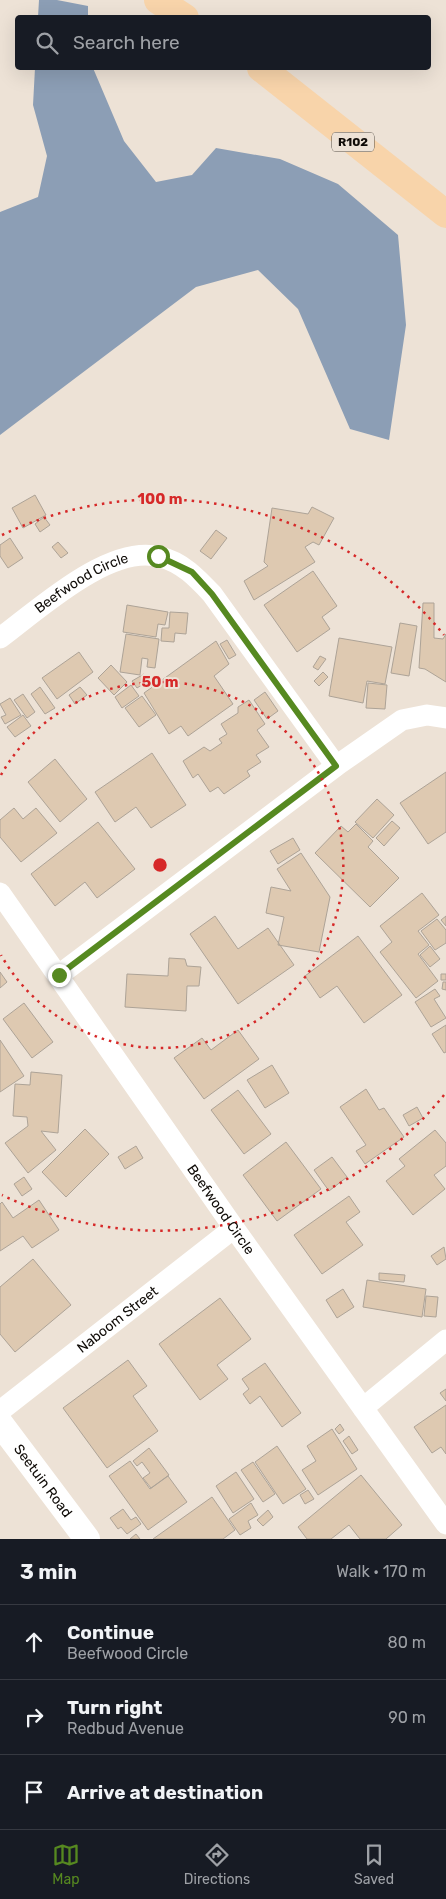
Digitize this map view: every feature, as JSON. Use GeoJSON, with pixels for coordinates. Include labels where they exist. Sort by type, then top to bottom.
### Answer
{"type":"FeatureCollection","features":[{"type":"Feature","properties":{"kind":"main road"},"geometry":{"type":"LineString","coordinates":[[158,0],[180,15]]}},
{"type":"Feature","properties":{"kind":"main road","name":"R102"},"geometry":{"type":"LineString","coordinates":[[264,70],[446,214]]}},
{"type":"Feature","properties":{"kind":"street","name":"Beefwood Circle"},"geometry":{"type":"LineString","coordinates":[[0,638],[95,568],[128,557],[158,556],[192,572],[212,594],[336,766]]}},
{"type":"Feature","properties":{"kind":"street"},"geometry":{"type":"LineString","coordinates":[[59,975],[336,766],[402,720],[427,716],[446,718]]}},
{"type":"Feature","properties":{"kind":"street","name":"Beefwood Circle"},"geometry":{"type":"LineString","coordinates":[[0,893],[234,1228],[446,1524]]}},
{"type":"Feature","properties":{"kind":"street","name":"Naboom Street"},"geometry":{"type":"LineString","coordinates":[[0,1410],[234,1228]]}},
{"type":"Feature","properties":{"kind":"street"},"geometry":{"type":"LineString","coordinates":[[363,1408],[446,1340]]}},
{"type":"Feature","properties":{"kind":"street","name":"Seetuin Road"},"geometry":{"type":"LineString","coordinates":[[0,1423],[87,1539]]}},
{"type":"Feature","properties":{"kind":"water"},"geometry":{"type":"Polygon","coordinates":[[[39,0],[57,0],[88,6],[88,15],[38,15],[39,0]]]}},
{"type":"Feature","properties":{"kind":"water"},"geometry":{"type":"Polygon","coordinates":[[[35,70],[94,70],[124,141],[156,182],[192,175],[216,148],[280,159],[338,184],[398,235],[406,325],[389,440],[350,429],[298,309],[258,270],[196,287],[0,435],[0,212],[38,197],[47,156],[33,105],[35,70]]]}},
{"type":"Feature","properties":{"kind":"building"},"geometry":{"type":"Polygon","coordinates":[[[35,495],[46,515],[23,528],[12,508],[35,495]]]}},
{"type":"Feature","properties":{"kind":"building"},"geometry":{"type":"Polygon","coordinates":[[[312,507],[334,518],[319,545],[313,542],[305,547],[315,562],[254,600],[244,581],[268,566],[264,562],[272,508],[308,514],[312,507]]]}},
{"type":"Feature","properties":{"kind":"building"},"geometry":{"type":"Polygon","coordinates":[[[44,517],[50,525],[40,532],[35,524],[44,517]]]}},
{"type":"Feature","properties":{"kind":"building"},"geometry":{"type":"Polygon","coordinates":[[[216,530],[227,538],[211,559],[200,551],[216,530]]]}},
{"type":"Feature","properties":{"kind":"building"},"geometry":{"type":"Polygon","coordinates":[[[10,538],[23,558],[8,568],[0,556],[0,545],[10,538]]]}},
{"type":"Feature","properties":{"kind":"building"},"geometry":{"type":"Polygon","coordinates":[[[58,542],[68,553],[61,558],[52,547],[58,542]]]}},
{"type":"Feature","properties":{"kind":"building"},"geometry":{"type":"Polygon","coordinates":[[[313,571],[337,606],[322,617],[330,629],[297,652],[264,605],[313,571]]]}},
{"type":"Feature","properties":{"kind":"building"},"geometry":{"type":"Polygon","coordinates":[[[423,603],[434,603],[434,638],[443,639],[446,634],[446,682],[425,669],[419,668],[423,603]]]}},
{"type":"Feature","properties":{"kind":"building"},"geometry":{"type":"Polygon","coordinates":[[[127,605],[168,612],[165,625],[158,624],[156,637],[123,632],[127,605]]]}},
{"type":"Feature","properties":{"kind":"building"},"geometry":{"type":"Polygon","coordinates":[[[170,612],[188,613],[186,634],[175,633],[174,642],[161,641],[162,628],[169,628],[170,612]]]}},
{"type":"Feature","properties":{"kind":"building"},"geometry":{"type":"Polygon","coordinates":[[[400,623],[417,626],[409,676],[391,673],[400,623]]]}},
{"type":"Feature","properties":{"kind":"building"},"geometry":{"type":"Polygon","coordinates":[[[126,634],[159,639],[155,668],[147,667],[148,659],[142,658],[140,675],[120,672],[126,634]]]}},
{"type":"Feature","properties":{"kind":"building"},"geometry":{"type":"Polygon","coordinates":[[[339,638],[392,647],[385,684],[367,681],[363,703],[329,696],[339,638]]]}},
{"type":"Feature","properties":{"kind":"building"},"geometry":{"type":"Polygon","coordinates":[[[227,640],[236,655],[229,659],[220,644],[227,640]]]}},
{"type":"Feature","properties":{"kind":"building"},"geometry":{"type":"Polygon","coordinates":[[[216,641],[229,664],[214,676],[233,704],[188,736],[181,726],[169,734],[144,693],[216,641]]]}},
{"type":"Feature","properties":{"kind":"building"},"geometry":{"type":"Polygon","coordinates":[[[79,652],[93,672],[57,699],[42,678],[79,652]]]}},
{"type":"Feature","properties":{"kind":"building"},"geometry":{"type":"Polygon","coordinates":[[[320,656],[326,659],[318,670],[313,667],[320,656]]]}},
{"type":"Feature","properties":{"kind":"building"},"geometry":{"type":"Polygon","coordinates":[[[111,665],[127,682],[114,695],[98,678],[111,665]]]}},
{"type":"Feature","properties":{"kind":"building"},"geometry":{"type":"Polygon","coordinates":[[[323,672],[328,677],[319,686],[314,681],[323,672]]]}},
{"type":"Feature","properties":{"kind":"building"},"geometry":{"type":"Polygon","coordinates":[[[144,674],[148,681],[137,688],[132,681],[144,674]]]}},
{"type":"Feature","properties":{"kind":"building"},"geometry":{"type":"Polygon","coordinates":[[[368,683],[387,685],[385,709],[366,708],[368,683]]]}},
{"type":"Feature","properties":{"kind":"building"},"geometry":{"type":"Polygon","coordinates":[[[131,685],[139,696],[122,708],[115,697],[131,685]]]}},
{"type":"Feature","properties":{"kind":"building"},"geometry":{"type":"Polygon","coordinates":[[[40,687],[55,708],[45,714],[31,694],[40,687]]]}},
{"type":"Feature","properties":{"kind":"building"},"geometry":{"type":"Polygon","coordinates":[[[80,687],[87,695],[75,704],[69,695],[80,687]]]}},
{"type":"Feature","properties":{"kind":"building"},"geometry":{"type":"Polygon","coordinates":[[[265,692],[278,711],[267,719],[254,700],[265,692]]]}},
{"type":"Feature","properties":{"kind":"building"},"geometry":{"type":"Polygon","coordinates":[[[23,694],[35,712],[27,718],[14,700],[23,694]]]}},
{"type":"Feature","properties":{"kind":"building"},"geometry":{"type":"Polygon","coordinates":[[[142,696],[156,715],[139,727],[125,708],[142,696]]]}},
{"type":"Feature","properties":{"kind":"building"},"geometry":{"type":"Polygon","coordinates":[[[10,698],[21,715],[5,724],[1,717],[6,715],[0,704],[10,698]]]}},
{"type":"Feature","properties":{"kind":"building"},"geometry":{"type":"Polygon","coordinates":[[[249,700],[265,724],[257,730],[269,747],[256,755],[261,762],[247,771],[250,776],[224,794],[218,787],[210,792],[198,774],[193,778],[183,761],[204,747],[210,751],[222,743],[219,739],[227,734],[221,724],[238,713],[238,707],[249,700]]]}},
{"type":"Feature","properties":{"kind":"building"},"geometry":{"type":"Polygon","coordinates":[[[23,715],[31,726],[15,737],[7,727],[23,715]]]}},
{"type":"Feature","properties":{"kind":"building"},"geometry":{"type":"Polygon","coordinates":[[[152,753],[186,805],[151,828],[136,807],[115,822],[95,792],[152,753]]]}},
{"type":"Feature","properties":{"kind":"building"},"geometry":{"type":"Polygon","coordinates":[[[55,759],[87,799],[60,822],[28,782],[55,759]]]}},
{"type":"Feature","properties":{"kind":"building"},"geometry":{"type":"Polygon","coordinates":[[[446,772],[446,832],[428,844],[400,803],[446,772]]]}},
{"type":"Feature","properties":{"kind":"building"},"geometry":{"type":"Polygon","coordinates":[[[377,799],[394,815],[373,838],[355,822],[377,799]]]}},
{"type":"Feature","properties":{"kind":"building"},"geometry":{"type":"Polygon","coordinates":[[[14,808],[23,819],[36,808],[57,833],[21,862],[0,837],[0,820],[14,808]]]}},
{"type":"Feature","properties":{"kind":"building"},"geometry":{"type":"Polygon","coordinates":[[[392,821],[400,828],[384,846],[376,838],[392,821]]]}},
{"type":"Feature","properties":{"kind":"building"},"geometry":{"type":"Polygon","coordinates":[[[98,822],[135,869],[97,898],[85,882],[55,906],[31,874],[98,822]]]}},
{"type":"Feature","properties":{"kind":"building"},"geometry":{"type":"Polygon","coordinates":[[[356,824],[373,841],[368,847],[399,878],[370,907],[315,853],[341,826],[348,832],[356,824]]]}},
{"type":"Feature","properties":{"kind":"building"},"geometry":{"type":"Polygon","coordinates":[[[293,838],[300,850],[278,864],[270,851],[293,838]]]}},
{"type":"Feature","properties":{"kind":"building"},"geometry":{"type":"Polygon","coordinates":[[[301,853],[330,897],[319,952],[278,945],[284,917],[266,913],[271,887],[291,891],[277,869],[301,853]]]}},
{"type":"Feature","properties":{"kind":"building"},"geometry":{"type":"Polygon","coordinates":[[[422,893],[439,915],[418,931],[429,945],[418,954],[438,981],[416,998],[380,952],[392,942],[380,926],[422,893]]]}},
{"type":"Feature","properties":{"kind":"building"},"geometry":{"type":"Polygon","coordinates":[[[215,916],[238,949],[268,928],[294,965],[238,1004],[190,934],[215,916]]]}},
{"type":"Feature","properties":{"kind":"building"},"geometry":{"type":"Polygon","coordinates":[[[446,916],[446,926],[441,920],[446,916]]]}},
{"type":"Feature","properties":{"kind":"building"},"geometry":{"type":"Polygon","coordinates":[[[437,919],[446,930],[446,943],[435,950],[421,931],[437,919]]]}},
{"type":"Feature","properties":{"kind":"building"},"geometry":{"type":"Polygon","coordinates":[[[358,936],[402,995],[364,1023],[337,986],[320,998],[305,976],[358,936]]]}},
{"type":"Feature","properties":{"kind":"building"},"geometry":{"type":"Polygon","coordinates":[[[430,946],[440,959],[430,967],[420,955],[430,946]]]}},
{"type":"Feature","properties":{"kind":"building"},"geometry":{"type":"Polygon","coordinates":[[[169,958],[185,959],[187,966],[201,967],[199,986],[187,986],[186,1011],[125,1007],[127,974],[168,976],[169,958]]]}},
{"type":"Feature","properties":{"kind":"building"},"geometry":{"type":"Polygon","coordinates":[[[0,972],[7,982],[0,988],[0,972]]]}},
{"type":"Feature","properties":{"kind":"building"},"geometry":{"type":"Polygon","coordinates":[[[441,974],[446,974],[446,980],[441,980],[441,974]]]}},
{"type":"Feature","properties":{"kind":"building"},"geometry":{"type":"Polygon","coordinates":[[[443,982],[446,982],[446,990],[442,989],[443,982]]]}},
{"type":"Feature","properties":{"kind":"building"},"geometry":{"type":"Polygon","coordinates":[[[435,989],[440,996],[434,999],[446,1018],[431,1027],[415,1002],[435,989]]]}},
{"type":"Feature","properties":{"kind":"building"},"geometry":{"type":"Polygon","coordinates":[[[24,1003],[53,1042],[32,1058],[3,1019],[24,1003]]]}},
{"type":"Feature","properties":{"kind":"building"},"geometry":{"type":"Polygon","coordinates":[[[446,1025],[446,1052],[444,1053],[432,1034],[446,1025]]]}},
{"type":"Feature","properties":{"kind":"building"},"geometry":{"type":"Polygon","coordinates":[[[238,1030],[259,1059],[204,1099],[174,1058],[202,1038],[211,1050],[238,1030]]]}},
{"type":"Feature","properties":{"kind":"building"},"geometry":{"type":"Polygon","coordinates":[[[0,1040],[24,1076],[0,1092],[0,1040]]]}},
{"type":"Feature","properties":{"kind":"building"},"geometry":{"type":"Polygon","coordinates":[[[272,1065],[289,1093],[265,1108],[247,1080],[272,1065]]]}},
{"type":"Feature","properties":{"kind":"building"},"geometry":{"type":"Polygon","coordinates":[[[31,1072],[62,1075],[58,1133],[41,1131],[56,1150],[28,1173],[5,1143],[28,1126],[27,1117],[13,1116],[15,1084],[30,1085],[31,1072]]]}},
{"type":"Feature","properties":{"kind":"building"},"geometry":{"type":"Polygon","coordinates":[[[366,1089],[379,1110],[384,1108],[404,1137],[365,1164],[356,1151],[366,1145],[340,1107],[366,1089]]]}},
{"type":"Feature","properties":{"kind":"building"},"geometry":{"type":"Polygon","coordinates":[[[238,1090],[271,1134],[244,1154],[211,1110],[238,1090]]]}},
{"type":"Feature","properties":{"kind":"building"},"geometry":{"type":"Polygon","coordinates":[[[417,1107],[423,1118],[409,1126],[403,1115],[417,1107]]]}},
{"type":"Feature","properties":{"kind":"building"},"geometry":{"type":"Polygon","coordinates":[[[85,1129],[109,1154],[66,1197],[42,1172],[85,1129]]]}},
{"type":"Feature","properties":{"kind":"building"},"geometry":{"type":"Polygon","coordinates":[[[435,1130],[446,1143],[446,1166],[434,1175],[445,1189],[413,1215],[386,1181],[405,1166],[399,1159],[435,1130]]]}},
{"type":"Feature","properties":{"kind":"building"},"geometry":{"type":"Polygon","coordinates":[[[286,1142],[321,1189],[277,1221],[243,1175],[286,1142]]]}},
{"type":"Feature","properties":{"kind":"building"},"geometry":{"type":"Polygon","coordinates":[[[136,1146],[143,1158],[125,1169],[118,1157],[136,1146]]]}},
{"type":"Feature","properties":{"kind":"building"},"geometry":{"type":"Polygon","coordinates":[[[332,1157],[347,1177],[329,1191],[314,1170],[332,1157]]]}},
{"type":"Feature","properties":{"kind":"building"},"geometry":{"type":"Polygon","coordinates":[[[24,1177],[32,1189],[22,1196],[14,1184],[24,1177]]]}},
{"type":"Feature","properties":{"kind":"building"},"geometry":{"type":"Polygon","coordinates":[[[349,1196],[360,1212],[346,1222],[363,1245],[322,1274],[294,1235],[349,1196]]]}},
{"type":"Feature","properties":{"kind":"building"},"geometry":{"type":"Polygon","coordinates":[[[39,1200],[59,1230],[32,1248],[23,1236],[0,1251],[0,1204],[2,1202],[13,1218],[39,1200]]]}},
{"type":"Feature","properties":{"kind":"building"},"geometry":{"type":"Polygon","coordinates":[[[444,1247],[446,1259],[437,1265],[431,1256],[444,1247]]]}},
{"type":"Feature","properties":{"kind":"building"},"geometry":{"type":"Polygon","coordinates":[[[33,1259],[71,1305],[15,1352],[0,1334],[0,1287],[33,1259]]]}},
{"type":"Feature","properties":{"kind":"building"},"geometry":{"type":"Polygon","coordinates":[[[379,1273],[405,1275],[404,1282],[379,1280],[379,1273]]]}},
{"type":"Feature","properties":{"kind":"building"},"geometry":{"type":"Polygon","coordinates":[[[367,1280],[426,1289],[422,1317],[363,1307],[367,1280]]]}},
{"type":"Feature","properties":{"kind":"building"},"geometry":{"type":"Polygon","coordinates":[[[343,1289],[354,1307],[337,1318],[326,1300],[343,1289]]]}},
{"type":"Feature","properties":{"kind":"building"},"geometry":{"type":"Polygon","coordinates":[[[426,1296],[438,1297],[436,1317],[424,1316],[426,1296]]]}},
{"type":"Feature","properties":{"kind":"building"},"geometry":{"type":"Polygon","coordinates":[[[220,1298],[251,1339],[217,1365],[228,1379],[200,1400],[159,1344],[220,1298]]]}},
{"type":"Feature","properties":{"kind":"building"},"geometry":{"type":"Polygon","coordinates":[[[128,1360],[147,1386],[133,1396],[158,1431],[107,1468],[63,1408],[128,1360]]]}},
{"type":"Feature","properties":{"kind":"building"},"geometry":{"type":"Polygon","coordinates":[[[265,1363],[301,1413],[282,1427],[260,1396],[250,1404],[243,1394],[249,1389],[242,1379],[265,1363]]]}},
{"type":"Feature","properties":{"kind":"building"},"geometry":{"type":"Polygon","coordinates":[[[446,1389],[446,1401],[440,1393],[446,1389]]]}},
{"type":"Feature","properties":{"kind":"building"},"geometry":{"type":"Polygon","coordinates":[[[446,1405],[446,1454],[441,1447],[432,1453],[414,1427],[446,1405]]]}},
{"type":"Feature","properties":{"kind":"building"},"geometry":{"type":"Polygon","coordinates":[[[340,1424],[344,1430],[339,1434],[335,1429],[340,1424]]]}},
{"type":"Feature","properties":{"kind":"building"},"geometry":{"type":"Polygon","coordinates":[[[332,1429],[357,1469],[318,1495],[302,1470],[316,1461],[307,1446],[332,1429]]]}},
{"type":"Feature","properties":{"kind":"building"},"geometry":{"type":"Polygon","coordinates":[[[349,1436],[358,1450],[352,1454],[343,1441],[349,1436]]]}},
{"type":"Feature","properties":{"kind":"building"},"geometry":{"type":"Polygon","coordinates":[[[277,1446],[306,1489],[283,1504],[255,1462],[277,1446]]]}},
{"type":"Feature","properties":{"kind":"building"},"geometry":{"type":"Polygon","coordinates":[[[149,1448],[169,1475],[151,1488],[143,1478],[150,1473],[142,1462],[137,1466],[133,1461],[149,1448]]]}},
{"type":"Feature","properties":{"kind":"building"},"geometry":{"type":"Polygon","coordinates":[[[130,1461],[150,1489],[168,1476],[187,1502],[148,1530],[109,1476],[130,1461]]]}},
{"type":"Feature","properties":{"kind":"building"},"geometry":{"type":"Polygon","coordinates":[[[253,1462],[275,1494],[263,1502],[241,1470],[253,1462]]]}},
{"type":"Feature","properties":{"kind":"building"},"geometry":{"type":"Polygon","coordinates":[[[236,1472],[254,1499],[233,1513],[216,1486],[236,1472]]]}},
{"type":"Feature","properties":{"kind":"building"},"geometry":{"type":"Polygon","coordinates":[[[361,1475],[402,1525],[386,1539],[360,1539],[349,1525],[331,1539],[307,1539],[298,1527],[361,1475]]]}},
{"type":"Feature","properties":{"kind":"building"},"geometry":{"type":"Polygon","coordinates":[[[308,1490],[314,1499],[305,1504],[300,1495],[308,1490]]]}},
{"type":"Feature","properties":{"kind":"building"},"geometry":{"type":"Polygon","coordinates":[[[212,1497],[235,1530],[223,1539],[153,1539],[212,1497]]]}},
{"type":"Feature","properties":{"kind":"building"},"geometry":{"type":"Polygon","coordinates":[[[251,1503],[258,1515],[248,1521],[251,1528],[240,1535],[229,1519],[251,1503]]]}},
{"type":"Feature","properties":{"kind":"building"},"geometry":{"type":"Polygon","coordinates":[[[123,1509],[131,1520],[136,1517],[141,1524],[127,1534],[121,1527],[118,1529],[110,1518],[123,1509]]]}},
{"type":"Feature","properties":{"kind":"building"},"geometry":{"type":"Polygon","coordinates":[[[268,1510],[273,1517],[263,1526],[257,1520],[268,1510]]]}},
{"type":"Feature","properties":{"kind":"building"},"geometry":{"type":"Polygon","coordinates":[[[136,1534],[140,1539],[130,1539],[136,1534]]]}},
{"type":"Feature","properties":{"kind":"route"},"geometry":{"type":"LineString","coordinates":[[59,975],[336,766],[212,594],[192,572],[158,556]]}}]}
